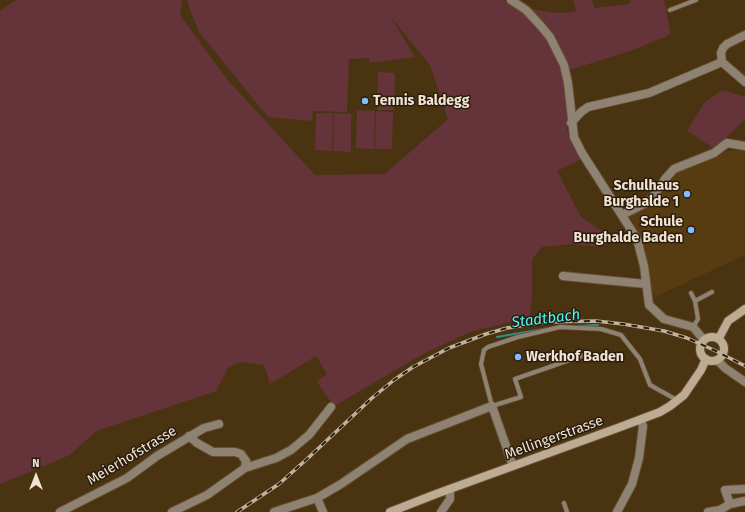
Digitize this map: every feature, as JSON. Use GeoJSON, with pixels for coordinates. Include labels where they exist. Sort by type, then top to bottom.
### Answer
{"type":"FeatureCollection","features":[{"type":"Feature","properties":{"kind":"main road"},"geometry":{"type":"LineString","coordinates":[[719,338],[728,321],[745,309]]}},
{"type":"Feature","properties":{"kind":"main road"},"geometry":{"type":"LineString","coordinates":[[711,337],[719,338],[723,344],[724,351],[720,358],[710,361],[706,360],[700,350],[702,342],[711,337]]}},
{"type":"Feature","properties":{"kind":"main road","name":"Mellingerstrasse"},"geometry":{"type":"LineString","coordinates":[[390,512],[660,412],[678,400],[687,390],[706,360]]}},
{"type":"Feature","properties":{"kind":"street"},"geometry":{"type":"LineString","coordinates":[[511,0],[526,10],[540,25],[550,37],[558,53],[566,72],[568,83],[572,132],[576,142],[637,238],[644,266],[649,305],[664,319],[693,327],[704,340]]}},
{"type":"Feature","properties":{"kind":"street"},"geometry":{"type":"LineString","coordinates":[[745,35],[727,44],[721,53],[722,62],[745,82]]}},
{"type":"Feature","properties":{"kind":"street"},"geometry":{"type":"LineString","coordinates":[[572,123],[581,112],[588,107],[649,92],[722,62]]}},
{"type":"Feature","properties":{"kind":"street"},"geometry":{"type":"LineString","coordinates":[[622,215],[650,201],[665,178],[674,169],[714,153],[727,143],[745,146]]}},
{"type":"Feature","properties":{"kind":"street"},"geometry":{"type":"LineString","coordinates":[[563,276],[646,284]]}},
{"type":"Feature","properties":{"kind":"street"},"geometry":{"type":"LineString","coordinates":[[717,360],[725,368],[745,382]]}},
{"type":"Feature","properties":{"kind":"street"},"geometry":{"type":"LineString","coordinates":[[274,512],[317,498],[341,484],[407,439],[492,406],[513,466]]}},
{"type":"Feature","properties":{"kind":"street"},"geometry":{"type":"LineString","coordinates":[[172,512],[207,495],[245,468],[276,458],[291,450],[309,435],[331,407]]}},
{"type":"Feature","properties":{"kind":"street"},"geometry":{"type":"LineString","coordinates":[[617,512],[632,484],[639,458],[643,433],[643,426],[640,420]]}},
{"type":"Feature","properties":{"kind":"street","name":"Meierhofstrasse"},"geometry":{"type":"LineString","coordinates":[[60,512],[127,478],[189,436],[204,428],[219,424]]}},
{"type":"Feature","properties":{"kind":"street"},"geometry":{"type":"LineString","coordinates":[[189,436],[197,443],[214,452],[235,452],[241,454],[246,461],[245,468]]}},
{"type":"Feature","properties":{"kind":"street"},"geometry":{"type":"LineString","coordinates":[[442,512],[450,499],[450,489]]}},
{"type":"Feature","properties":{"kind":"street"},"geometry":{"type":"LineString","coordinates":[[730,504],[725,490],[745,489]]}},
{"type":"Feature","properties":{"kind":"street"},"geometry":{"type":"LineString","coordinates":[[317,498],[323,512]]}},
{"type":"Feature","properties":{"kind":"street"},"geometry":{"type":"LineString","coordinates":[[708,512],[720,510],[730,504],[745,500]]}},
{"type":"Feature","properties":{"kind":"lane"},"geometry":{"type":"LineString","coordinates":[[670,10],[696,0]]}},
{"type":"Feature","properties":{"kind":"lane"},"geometry":{"type":"LineString","coordinates":[[695,301],[712,292]]}},
{"type":"Feature","properties":{"kind":"lane"},"geometry":{"type":"LineString","coordinates":[[691,293],[695,301],[698,319],[693,327]]}},
{"type":"Feature","properties":{"kind":"lane"},"geometry":{"type":"LineString","coordinates":[[587,354],[515,379],[521,397],[492,406],[481,364],[484,350],[488,347],[518,337],[560,327],[601,329],[621,334],[640,359],[650,385],[678,400]]}},
{"type":"Feature","properties":{"kind":"lane"},"geometry":{"type":"LineString","coordinates":[[564,503],[567,512]]}},
{"type":"Feature","properties":{"kind":"shaded area"},"geometry":{"type":"Polygon","coordinates":[[[16,0],[182,0],[180,15],[226,78],[315,175],[385,174],[448,119],[430,65],[390,16],[415,57],[370,63],[369,58],[349,59],[347,112],[313,111],[312,121],[268,117],[199,32],[188,4],[188,0],[501,0],[537,10],[557,13],[576,12],[573,0],[592,0],[595,8],[629,4],[631,0],[664,0],[671,34],[633,50],[563,72],[567,102],[567,130],[581,159],[557,171],[581,217],[603,232],[607,244],[599,247],[571,244],[542,247],[532,259],[530,317],[470,332],[421,355],[338,404],[333,405],[317,382],[327,374],[316,356],[270,384],[264,365],[240,362],[228,368],[216,391],[96,431],[70,455],[0,484],[0,11],[16,0]]]}},
{"type":"Feature","properties":{"kind":"shaded area"},"geometry":{"type":"Polygon","coordinates":[[[378,72],[395,73],[394,110],[377,110],[378,72]]]}},
{"type":"Feature","properties":{"kind":"shaded area"},"geometry":{"type":"Polygon","coordinates":[[[722,90],[745,97],[745,119],[715,149],[687,131],[704,103],[722,90]]]}},
{"type":"Feature","properties":{"kind":"shaded area"},"geometry":{"type":"Polygon","coordinates":[[[357,110],[375,111],[374,149],[356,148],[357,110]]]}},
{"type":"Feature","properties":{"kind":"shaded area"},"geometry":{"type":"Polygon","coordinates":[[[376,111],[393,112],[392,149],[375,149],[376,111]]]}},
{"type":"Feature","properties":{"kind":"shaded area"},"geometry":{"type":"Polygon","coordinates":[[[316,113],[333,113],[332,151],[315,150],[316,113]]]}},
{"type":"Feature","properties":{"kind":"shaded area"},"geometry":{"type":"Polygon","coordinates":[[[334,113],[351,114],[351,152],[333,151],[334,113]]]}},
{"type":"Feature","properties":{"kind":"shaded area","name":"Schule Burghalde Baden"},"geometry":{"type":"Polygon","coordinates":[[[745,150],[745,255],[655,297],[650,287],[645,249],[627,210],[655,187],[669,168],[703,153],[745,150]]]}},
{"type":"Feature","properties":{"kind":"waterway","name":"Stadtbach"},"geometry":{"type":"LineString","coordinates":[[574,326],[598,325]]}},
{"type":"Feature","properties":{"kind":"waterway","name":"Stadtbach"},"geometry":{"type":"LineString","coordinates":[[497,337],[549,328]]}},
{"type":"Feature","properties":{"kind":"railway"},"geometry":{"type":"LineString","coordinates":[[237,512],[279,484],[372,398],[394,380],[413,367],[449,348],[486,334],[507,328],[546,322],[596,321],[623,324],[664,331],[687,338],[745,366]]}},
{"type":"Feature","properties":{"kind":"place","name":"Tennis Baldegg"},"geometry":{"type":"Point","coordinates":[365,101]}},
{"type":"Feature","properties":{"kind":"place","name":"Schulhaus Burghalde 1"},"geometry":{"type":"Point","coordinates":[687,194]}},
{"type":"Feature","properties":{"kind":"place","name":"Schule Burghalde Baden"},"geometry":{"type":"Point","coordinates":[691,230]}},
{"type":"Feature","properties":{"kind":"place","name":"Werkhof Baden"},"geometry":{"type":"Point","coordinates":[518,357]}}]}
